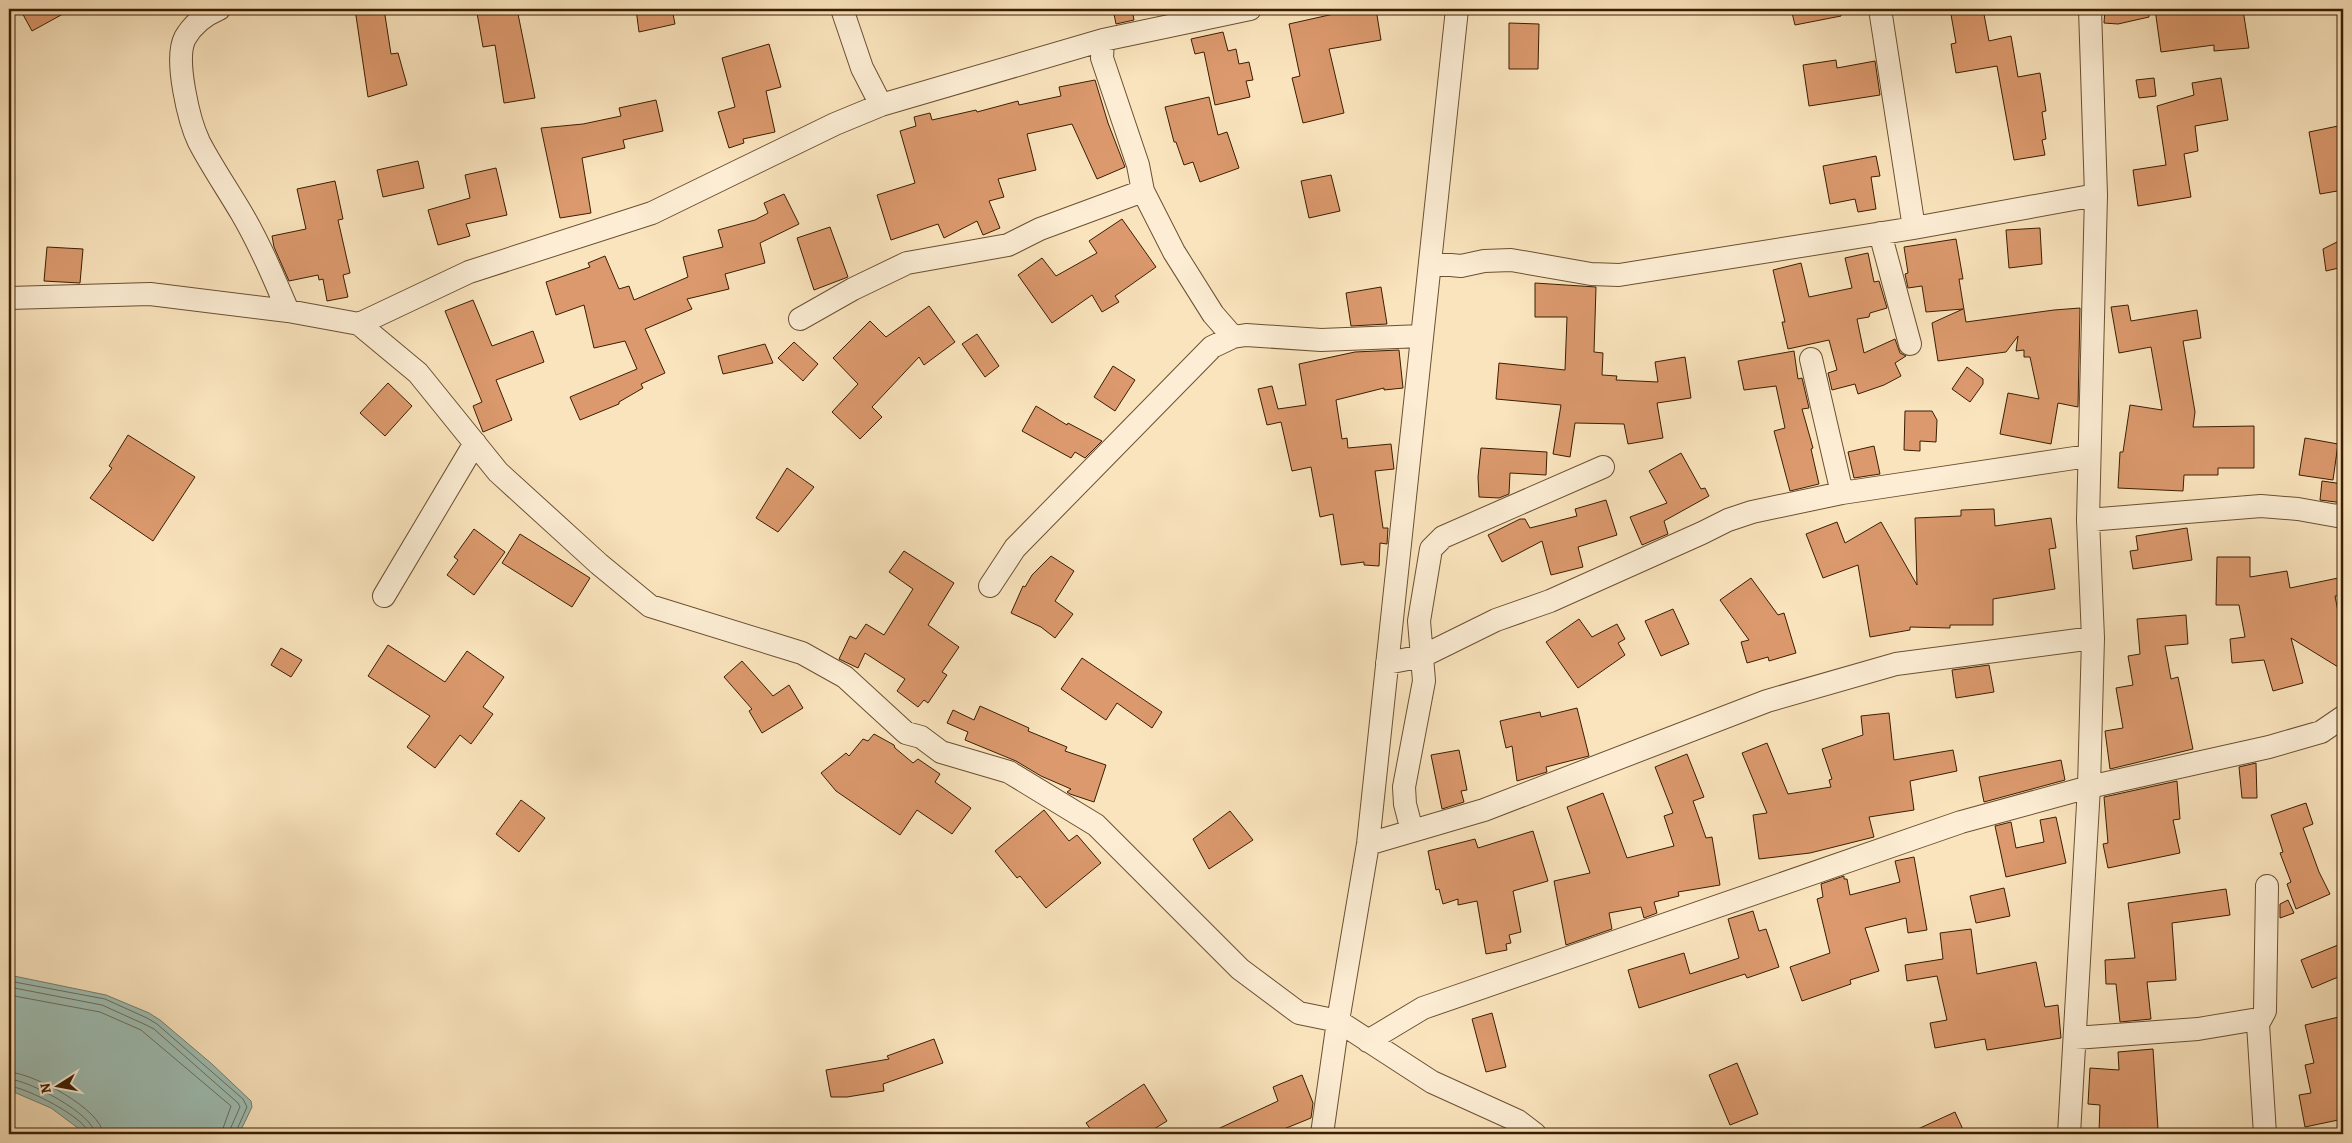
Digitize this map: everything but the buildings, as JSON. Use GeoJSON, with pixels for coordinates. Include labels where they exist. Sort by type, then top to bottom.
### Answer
{"type":"FeatureCollection","features":[{"type":"Feature","properties":{"kind":"street"},"geometry":{"type":"LineString","coordinates":[[219,9],[198,21],[185,38],[182,51],[183,81],[188,111],[198,140],[260,249],[288,311]]}},
{"type":"Feature","properties":{"kind":"street"},"geometry":{"type":"LineString","coordinates":[[842,9],[862,68],[881,105]]}},
{"type":"Feature","properties":{"kind":"street"},"geometry":{"type":"LineString","coordinates":[[359,324],[469,272],[652,213],[835,124],[881,105],[1103,40],[1250,9]]}},
{"type":"Feature","properties":{"kind":"street"},"geometry":{"type":"LineString","coordinates":[[1322,1134],[1338,1020],[1368,844],[1457,9]]}},
{"type":"Feature","properties":{"kind":"street"},"geometry":{"type":"LineString","coordinates":[[1880,9],[1914,228]]}},
{"type":"Feature","properties":{"kind":"street"},"geometry":{"type":"LineString","coordinates":[[2070,1134],[2089,787],[2093,638],[2088,520],[2088,456],[2096,195],[2090,9]]}},
{"type":"Feature","properties":{"kind":"street"},"geometry":{"type":"LineString","coordinates":[[1103,40],[1102,58],[1138,165],[1143,191],[1174,252],[1212,314],[1233,337]]}},
{"type":"Feature","properties":{"kind":"street"},"geometry":{"type":"LineString","coordinates":[[800,319],[907,263],[1008,245],[1040,229],[1143,191]]}},
{"type":"Feature","properties":{"kind":"street"},"geometry":{"type":"LineString","coordinates":[[1430,263],[1461,266],[1484,261],[1510,260],[1591,274],[1619,276],[1880,234],[2096,195]]}},
{"type":"Feature","properties":{"kind":"street"},"geometry":{"type":"LineString","coordinates":[[1880,234],[1910,344]]}},
{"type":"Feature","properties":{"kind":"street"},"geometry":{"type":"LineString","coordinates":[[9,298],[150,294],[288,311],[359,324],[418,373],[498,472],[599,564],[650,606],[802,653],[846,677],[906,733],[921,737],[941,752],[1009,772],[1096,825],[1248,975],[1299,1013],[1338,1020],[1432,1082],[1518,1121],[1535,1134]]}},
{"type":"Feature","properties":{"kind":"street"},"geometry":{"type":"LineString","coordinates":[[990,586],[1015,548],[1212,347],[1233,337],[1246,335],[1321,340],[1422,336]]}},
{"type":"Feature","properties":{"kind":"street"},"geometry":{"type":"LineString","coordinates":[[1811,359],[1842,493]]}},
{"type":"Feature","properties":{"kind":"street"},"geometry":{"type":"LineString","coordinates":[[384,596],[475,443]]}},
{"type":"Feature","properties":{"kind":"street"},"geometry":{"type":"LineString","coordinates":[[1388,663],[1423,656],[1496,620],[1568,593],[1728,520],[1842,493],[2088,456]]}},
{"type":"Feature","properties":{"kind":"street"},"geometry":{"type":"LineString","coordinates":[[1412,831],[1404,804],[1404,788],[1424,681],[1419,621],[1431,549],[1443,537],[1603,467]]}},
{"type":"Feature","properties":{"kind":"street"},"geometry":{"type":"LineString","coordinates":[[2088,520],[2261,506],[2298,509],[2337,516],[2343,514]]}},
{"type":"Feature","properties":{"kind":"street"},"geometry":{"type":"LineString","coordinates":[[1368,844],[1484,810],[1768,701],[1896,664],[2093,638]]}},
{"type":"Feature","properties":{"kind":"street"},"geometry":{"type":"LineString","coordinates":[[1368,1040],[1423,1008],[1961,822],[2089,787],[2268,747],[2321,732],[2343,717]]}},
{"type":"Feature","properties":{"kind":"street"},"geometry":{"type":"LineString","coordinates":[[2265,1134],[2258,1024],[2265,1011],[2267,886]]}},
{"type":"Feature","properties":{"kind":"street"},"geometry":{"type":"LineString","coordinates":[[2075,1038],[2198,1029],[2252,1020],[2258,1024]]}},
{"type":"Feature","properties":{"kind":"water"},"geometry":{"type":"Polygon","coordinates":[[[9,975],[106,995],[149,1013],[160,1020],[212,1064],[251,1101],[252,1107],[239,1134],[86,1134],[51,1108],[9,1090],[9,975]]]}}]}
